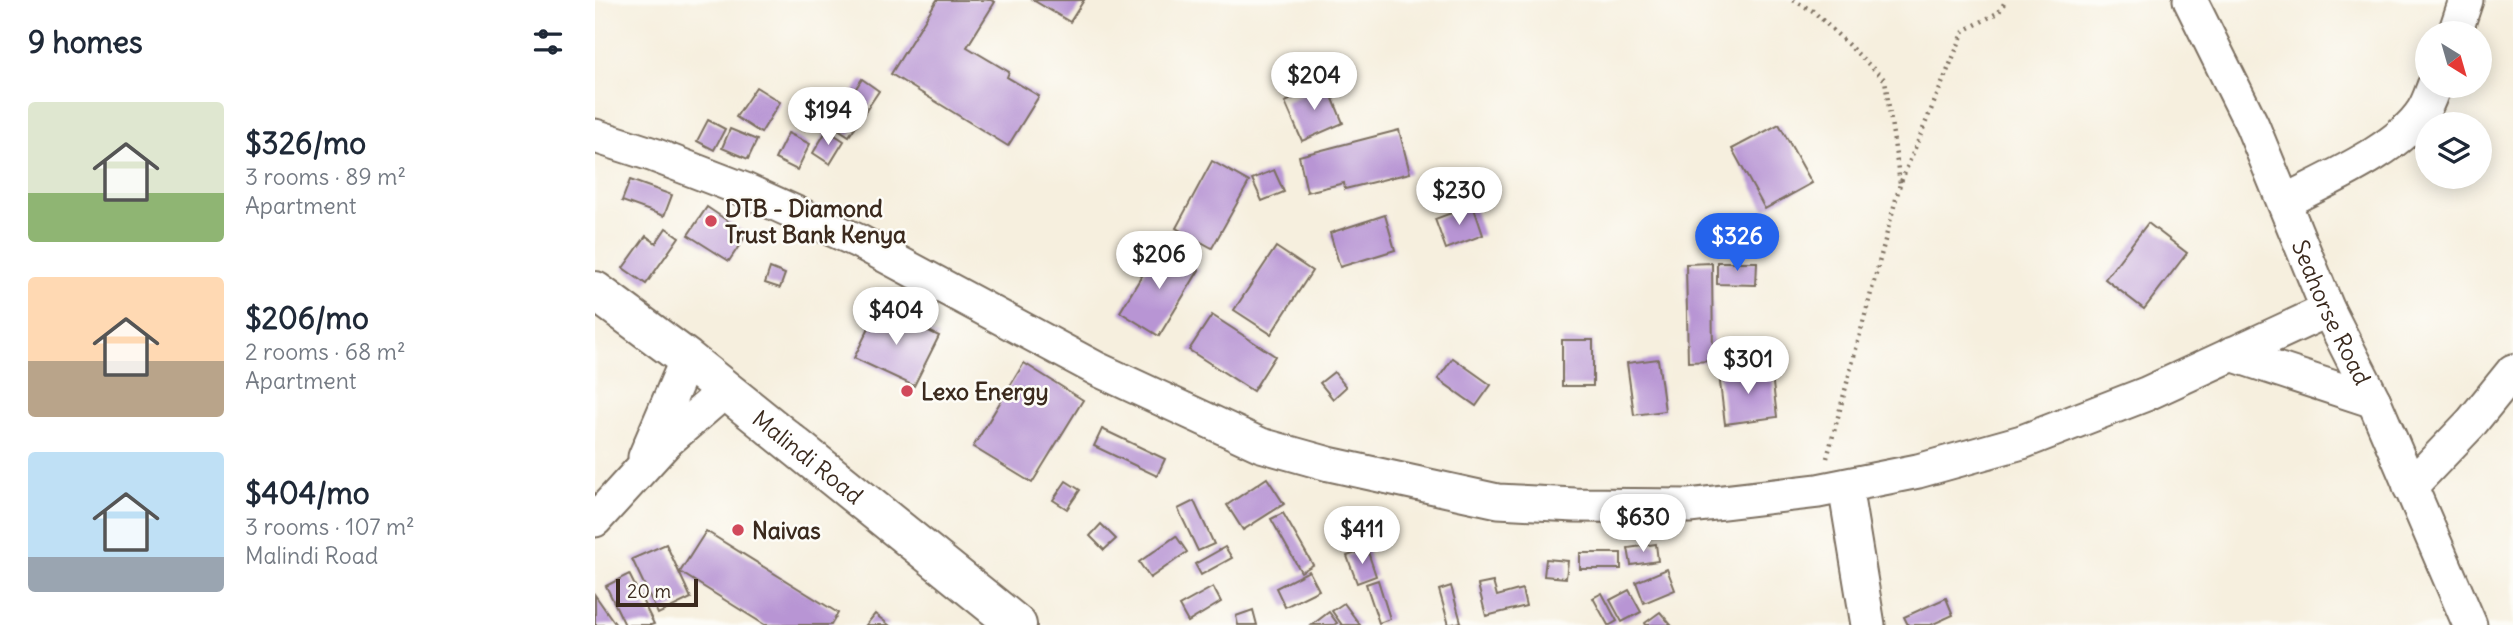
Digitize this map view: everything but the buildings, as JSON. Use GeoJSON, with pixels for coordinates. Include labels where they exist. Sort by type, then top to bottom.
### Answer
{"type":"FeatureCollection","features":[{"type":"Feature","properties":{"kind":"highway","name":"Malindi Road"},"geometry":{"type":"LineString","coordinates":[[595,291],[687,359],[1017,625]]}},
{"type":"Feature","properties":{"kind":"street","name":"Seahorse Road"},"geometry":{"type":"LineString","coordinates":[[2190,0],[2252,125],[2328,310],[2374,401],[2470,625]]}},
{"type":"Feature","properties":{"kind":"street"},"geometry":{"type":"LineString","coordinates":[[2459,21],[2466,0]]}},
{"type":"Feature","properties":{"kind":"street"},"geometry":{"type":"LineString","coordinates":[[2284,202],[2402,135],[2423,110],[2428,98]]}},
{"type":"Feature","properties":{"kind":"street"},"geometry":{"type":"LineString","coordinates":[[595,136],[654,155],[745,190],[858,241],[1097,369],[1261,445],[1329,464],[1498,501],[1689,506],[1832,489],[1918,471],[2022,442],[2146,394],[2328,310]]}},
{"type":"Feature","properties":{"kind":"street"},"geometry":{"type":"LineString","coordinates":[[2231,354],[2374,401]]}},
{"type":"Feature","properties":{"kind":"street"},"geometry":{"type":"LineString","coordinates":[[637,475],[687,359]]}},
{"type":"Feature","properties":{"kind":"street"},"geometry":{"type":"LineString","coordinates":[[2410,487],[2471,423],[2513,371]]}},
{"type":"Feature","properties":{"kind":"street"},"geometry":{"type":"LineString","coordinates":[[595,520],[667,441],[725,391]]}},
{"type":"Feature","properties":{"kind":"street"},"geometry":{"type":"LineString","coordinates":[[1832,489],[1868,625]]}},
{"type":"Feature","properties":{"kind":"path"},"geometry":{"type":"LineString","coordinates":[[1793,0],[1813,11],[1885,80],[1900,184]]}},
{"type":"Feature","properties":{"kind":"path"},"geometry":{"type":"LineString","coordinates":[[1832,489],[1900,184],[1963,31],[1999,12],[2006,0]]}},
{"type":"Feature","properties":{"kind":"place","name":"DTB - Diamond Trust Bank Kenya"},"geometry":{"type":"Point","coordinates":[711,221]}},
{"type":"Feature","properties":{"kind":"place","name":"Lexo Energy"},"geometry":{"type":"Point","coordinates":[907,391]}},
{"type":"Feature","properties":{"kind":"place","name":"Naivas"},"geometry":{"type":"Point","coordinates":[738,530]}}]}
